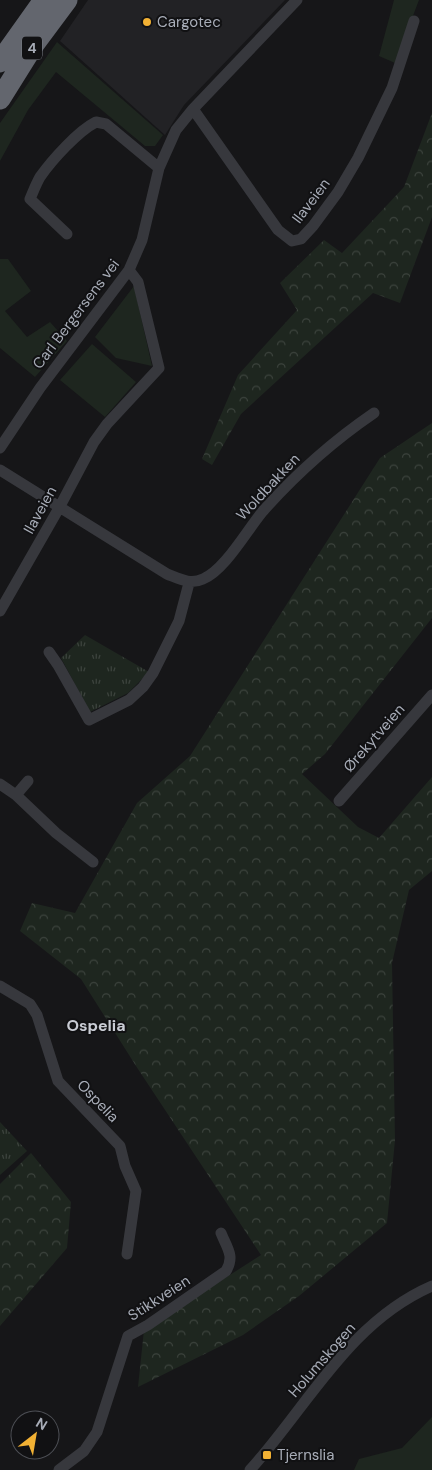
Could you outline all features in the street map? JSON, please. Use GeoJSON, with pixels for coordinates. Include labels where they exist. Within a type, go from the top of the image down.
{"type":"FeatureCollection","features":[{"type":"Feature","properties":{"kind":"highway","name":"4"},"geometry":{"type":"LineString","coordinates":[[0,62],[44,0]]}},
{"type":"Feature","properties":{"kind":"highway","name":"4"},"geometry":{"type":"LineString","coordinates":[[0,99],[35,43],[67,0]]}},
{"type":"Feature","properties":{"kind":"street","name":"Carl Bergersens vei"},"geometry":{"type":"LineString","coordinates":[[0,448],[40,388],[129,270],[142,240],[159,168],[176,130],[193,109],[297,0]]}},
{"type":"Feature","properties":{"kind":"street","name":"Ilaveien"},"geometry":{"type":"LineString","coordinates":[[193,109],[278,230],[292,241],[300,239],[313,226],[338,192],[358,158],[392,88],[414,21]]}},
{"type":"Feature","properties":{"kind":"street"},"geometry":{"type":"LineString","coordinates":[[66,234],[30,199],[40,177],[87,126],[96,122],[106,124],[159,168]]}},
{"type":"Feature","properties":{"kind":"street","name":"Ilaveien"},"geometry":{"type":"LineString","coordinates":[[0,611],[94,442],[107,424],[159,368],[138,282],[129,270]]}},
{"type":"Feature","properties":{"kind":"street","name":"Woldbakken"},"geometry":{"type":"LineString","coordinates":[[189,583],[213,574],[263,511],[312,461],[346,432],[374,413]]}},
{"type":"Feature","properties":{"kind":"street"},"geometry":{"type":"LineString","coordinates":[[0,470],[167,574],[189,583],[179,621],[153,673],[143,687],[129,700],[89,720],[49,652]]}},
{"type":"Feature","properties":{"kind":"street","name":"Ørekytveien"},"geometry":{"type":"LineString","coordinates":[[339,801],[432,695]]}},
{"type":"Feature","properties":{"kind":"street"},"geometry":{"type":"LineString","coordinates":[[16,795],[28,781]]}},
{"type":"Feature","properties":{"kind":"street"},"geometry":{"type":"LineString","coordinates":[[0,784],[16,795],[56,833],[93,862]]}},
{"type":"Feature","properties":{"kind":"street","name":"Ospelia"},"geometry":{"type":"LineString","coordinates":[[0,986],[30,1004],[37,1015],[58,1081],[120,1146],[125,1166],[136,1191],[127,1254]]}},
{"type":"Feature","properties":{"kind":"street","name":"Stikkveien"},"geometry":{"type":"LineString","coordinates":[[59,1470],[84,1451],[97,1432],[128,1336],[148,1325],[226,1271],[231,1263],[231,1257],[221,1233]]}},
{"type":"Feature","properties":{"kind":"street","name":"Holumskogen"},"geometry":{"type":"LineString","coordinates":[[250,1470],[334,1364],[362,1334],[404,1300],[432,1286]]}},
{"type":"Feature","properties":{"kind":"shaded area"},"geometry":{"type":"Polygon","coordinates":[[[88,0],[285,0],[184,105],[165,135],[60,41],[88,0]]]}},
{"type":"Feature","properties":{"kind":"green space"},"geometry":{"type":"Polygon","coordinates":[[[394,0],[419,0],[395,63],[379,56],[394,0]]]}},
{"type":"Feature","properties":{"kind":"green space"},"geometry":{"type":"Polygon","coordinates":[[[57,42],[163,135],[155,146],[145,146],[56,72],[28,110],[0,161],[0,123],[57,42]]]}},
{"type":"Feature","properties":{"kind":"green space"},"geometry":{"type":"Polygon","coordinates":[[[432,113],[432,217],[400,303],[373,293],[241,414],[212,465],[202,459],[238,375],[297,310],[280,283],[324,240],[342,253],[404,187],[432,113]]]}},
{"type":"Feature","properties":{"kind":"green space"},"geometry":{"type":"Polygon","coordinates":[[[0,259],[8,259],[31,291],[5,311],[27,337],[50,322],[67,341],[35,377],[0,348],[0,259]]]}},
{"type":"Feature","properties":{"kind":"green space"},"geometry":{"type":"Polygon","coordinates":[[[134,286],[152,366],[116,358],[95,337],[134,286]]]}},
{"type":"Feature","properties":{"kind":"green space"},"geometry":{"type":"Polygon","coordinates":[[[92,344],[136,382],[105,417],[60,380],[92,344]]]}},
{"type":"Feature","properties":{"kind":"green space"},"geometry":{"type":"Polygon","coordinates":[[[432,423],[432,618],[325,754],[302,774],[358,827],[379,838],[432,777],[432,871],[409,890],[392,963],[395,1140],[387,1223],[299,1296],[243,1335],[138,1387],[144,1330],[261,1255],[81,979],[20,931],[32,903],[75,913],[137,803],[190,756],[380,458],[432,423]]]}},
{"type":"Feature","properties":{"kind":"green space"},"geometry":{"type":"Polygon","coordinates":[[[85,635],[149,672],[128,693],[90,712],[61,658],[85,635]]]}},
{"type":"Feature","properties":{"kind":"green space"},"geometry":{"type":"Polygon","coordinates":[[[0,1122],[27,1151],[0,1175],[0,1122]]]}},
{"type":"Feature","properties":{"kind":"green space"},"geometry":{"type":"Polygon","coordinates":[[[31,1153],[71,1202],[67,1248],[0,1326],[0,1184],[31,1153]]]}},
{"type":"Feature","properties":{"kind":"green space"},"geometry":{"type":"Polygon","coordinates":[[[432,1417],[432,1470],[354,1470],[359,1459],[402,1448],[432,1417]]]}},
{"type":"Feature","properties":{"kind":"place","name":"Cargotec"},"geometry":{"type":"Point","coordinates":[147,22]}},
{"type":"Feature","properties":{"kind":"place","name":"Tjernslia"},"geometry":{"type":"Point","coordinates":[267,1455]}},
{"type":"Feature","properties":{"kind":"district","name":"Ospelia"},"geometry":{"type":"Point","coordinates":[96,1025]}}]}
